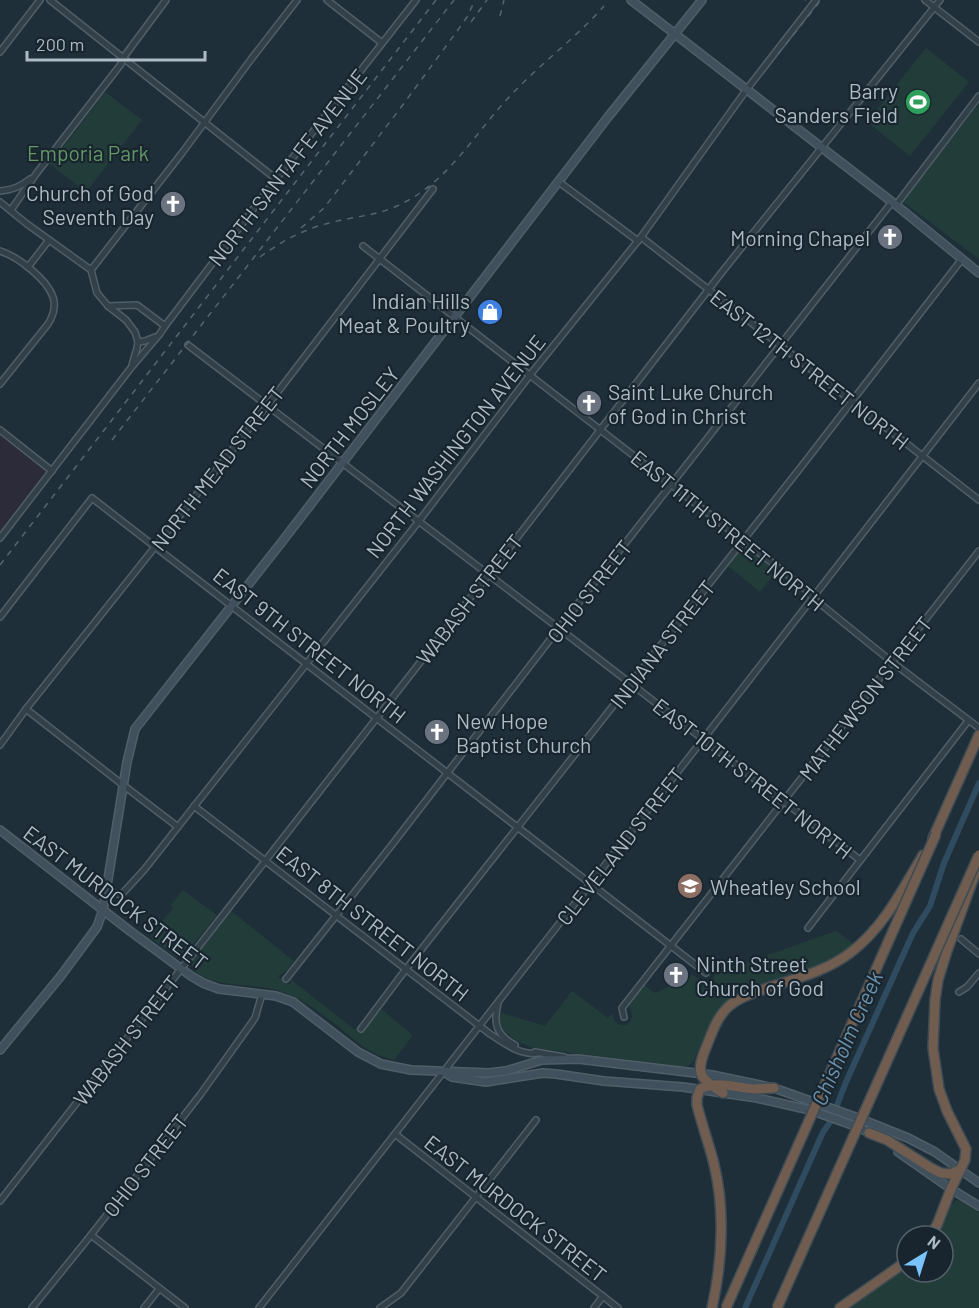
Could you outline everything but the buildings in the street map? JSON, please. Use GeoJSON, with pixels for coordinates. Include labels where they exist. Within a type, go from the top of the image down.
{"type":"FeatureCollection","features":[{"type":"Feature","properties":{"kind":"highway"},"geometry":{"type":"LineString","coordinates":[[726,1308],[979,735]]}},
{"type":"Feature","properties":{"kind":"highway"},"geometry":{"type":"LineString","coordinates":[[723,1093],[706,1082],[700,1072],[700,1063],[712,1031],[727,1008],[754,993],[822,970],[849,954],[869,937],[889,913],[936,834]]}},
{"type":"Feature","properties":{"kind":"highway"},"geometry":{"type":"LineString","coordinates":[[777,1308],[979,855]]}},
{"type":"Feature","properties":{"kind":"highway"},"geometry":{"type":"LineString","coordinates":[[937,1224],[965,1160],[966,1149],[939,1089],[933,1048],[935,1000],[943,963],[979,863]]}},
{"type":"Feature","properties":{"kind":"highway"},"geometry":{"type":"LineString","coordinates":[[712,1308],[717,1283],[721,1235],[720,1210],[714,1165],[697,1098],[700,1089],[711,1085],[754,1089],[774,1088]]}},
{"type":"Feature","properties":{"kind":"highway"},"geometry":{"type":"LineString","coordinates":[[869,1133],[887,1140],[941,1173],[950,1174],[961,1169]]}},
{"type":"Feature","properties":{"kind":"highway"},"geometry":{"type":"LineString","coordinates":[[840,1308],[895,1269]]}},
{"type":"Feature","properties":{"kind":"street"},"geometry":{"type":"LineString","coordinates":[[0,52],[40,0]]}},
{"type":"Feature","properties":{"kind":"street"},"geometry":{"type":"LineString","coordinates":[[50,0],[276,179]]}},
{"type":"Feature","properties":{"kind":"street"},"geometry":{"type":"LineString","coordinates":[[11,210],[121,64],[123,58],[166,0]]}},
{"type":"Feature","properties":{"kind":"street"},"geometry":{"type":"LineString","coordinates":[[91,270],[297,0]]}},
{"type":"Feature","properties":{"kind":"street"},"geometry":{"type":"LineString","coordinates":[[327,0],[382,43]]}},
{"type":"Feature","properties":{"kind":"street","name":"NORTH SANTA FE AVENUE"},"geometry":{"type":"LineString","coordinates":[[0,538],[416,0]]}},
{"type":"Feature","properties":{"kind":"street"},"geometry":{"type":"LineString","coordinates":[[632,0],[979,271]]}},
{"type":"Feature","properties":{"kind":"street","name":"NORTH MOSLEY"},"geometry":{"type":"LineString","coordinates":[[103,910],[127,762],[135,729],[702,0]]}},
{"type":"Feature","properties":{"kind":"street","name":"NORTH WASHINGTON AVENUE"},"geometry":{"type":"LineString","coordinates":[[106,891],[120,895],[144,870],[419,521],[530,375],[640,239],[747,89],[816,0]]}},
{"type":"Feature","properties":{"kind":"street"},"geometry":{"type":"LineString","coordinates":[[925,0],[979,42]]}},
{"type":"Feature","properties":{"kind":"street","name":"WABASH STREET"},"geometry":{"type":"LineString","coordinates":[[0,1201],[709,290],[940,0]]}},
{"type":"Feature","properties":{"kind":"street","name":"OHIO STREET"},"geometry":{"type":"LineString","coordinates":[[286,979],[780,345],[979,96]]}},
{"type":"Feature","properties":{"kind":"street"},"geometry":{"type":"LineString","coordinates":[[0,191],[17,188],[36,174]]}},
{"type":"Feature","properties":{"kind":"street","name":"EAST 12TH STREET NORTH"},"geometry":{"type":"LineString","coordinates":[[559,182],[709,290],[979,500]]}},
{"type":"Feature","properties":{"kind":"street","name":"NORTH MEAD STREET"},"geometry":{"type":"LineString","coordinates":[[0,745],[26,709],[267,406],[433,189]]}},
{"type":"Feature","properties":{"kind":"street"},"geometry":{"type":"LineString","coordinates":[[0,202],[91,270],[98,293],[135,332],[138,342],[130,369]]}},
{"type":"Feature","properties":{"kind":"street"},"geometry":{"type":"LineString","coordinates":[[28,267],[49,240]]}},
{"type":"Feature","properties":{"kind":"street","name":"EAST 11TH STREET NORTH"},"geometry":{"type":"LineString","coordinates":[[363,246],[744,540],[892,662],[979,728]]}},
{"type":"Feature","properties":{"kind":"street"},"geometry":{"type":"LineString","coordinates":[[0,251],[28,267],[46,286],[53,297],[54,304],[52,317],[48,324],[0,384]]}},
{"type":"Feature","properties":{"kind":"street","name":"INDIANA STREET"},"geometry":{"type":"LineString","coordinates":[[361,1029],[962,259]]}},
{"type":"Feature","properties":{"kind":"street"},"geometry":{"type":"LineString","coordinates":[[108,306],[137,305],[165,326]]}},
{"type":"Feature","properties":{"kind":"street"},"geometry":{"type":"LineString","coordinates":[[138,342],[159,335]]}},
{"type":"Feature","properties":{"kind":"street","name":"EAST 10TH STREET NORTH"},"geometry":{"type":"LineString","coordinates":[[189,345],[860,861]]}},
{"type":"Feature","properties":{"kind":"street","name":"CLEVELAND STREET"},"geometry":{"type":"LineString","coordinates":[[259,1308],[979,383]]}},
{"type":"Feature","properties":{"kind":"street"},"geometry":{"type":"LineString","coordinates":[[0,430],[52,471]]}},
{"type":"Feature","properties":{"kind":"street","name":"EAST 9TH STREET NORTH"},"geometry":{"type":"LineString","coordinates":[[0,617],[92,498],[706,973]]}},
{"type":"Feature","properties":{"kind":"street","name":"MATHEWSON STREET"},"geometry":{"type":"LineString","coordinates":[[624,1017],[622,1008],[979,550]]}},
{"type":"Feature","properties":{"kind":"street"},"geometry":{"type":"LineString","coordinates":[[26,709],[123,786],[178,826]]}},
{"type":"Feature","properties":{"kind":"street"},"geometry":{"type":"LineString","coordinates":[[808,928],[968,721]]}},
{"type":"Feature","properties":{"kind":"street","name":"EAST 8TH STREET NORTH"},"geometry":{"type":"LineString","coordinates":[[194,807],[480,1025],[514,1048],[525,1053],[700,1072],[774,1088],[817,1102],[908,1138],[961,1169]]}},
{"type":"Feature","properties":{"kind":"street","name":"EAST MURDOCK STREET"},"geometry":{"type":"LineString","coordinates":[[0,830],[191,976],[213,987],[262,994],[293,1002],[358,1052],[381,1064],[411,1070],[489,1073],[506,1071],[542,1060],[578,1059]]}},
{"type":"Feature","properties":{"kind":"street"},"geometry":{"type":"LineString","coordinates":[[0,1050],[60,977],[97,927],[103,910]]}},
{"type":"Feature","properties":{"kind":"street"},"geometry":{"type":"LineString","coordinates":[[961,939],[979,954]]}},
{"type":"Feature","properties":{"kind":"street"},"geometry":{"type":"LineString","coordinates":[[958,992],[967,987],[979,973]]}},
{"type":"Feature","properties":{"kind":"street","name":"OHIO STREET"},"geometry":{"type":"LineString","coordinates":[[32,1308],[200,1095],[255,1018],[262,994]]}},
{"type":"Feature","properties":{"kind":"street","name":"EAST 8TH STREET NORTH"},"geometry":{"type":"LineString","coordinates":[[499,1001],[495,1021],[502,1036],[523,1048],[538,1053]]}},
{"type":"Feature","properties":{"kind":"street","name":"EAST MURDOCK STREET"},"geometry":{"type":"LineString","coordinates":[[443,1072],[452,1077],[486,1082],[543,1073],[700,1089]]}},
{"type":"Feature","properties":{"kind":"street"},"geometry":{"type":"LineString","coordinates":[[700,1089],[757,1098],[814,1111],[855,1126],[979,1206]]}},
{"type":"Feature","properties":{"kind":"street"},"geometry":{"type":"LineString","coordinates":[[380,1308],[400,1293],[536,1120]]}},
{"type":"Feature","properties":{"kind":"street","name":"EAST MURDOCK STREET"},"geometry":{"type":"LineString","coordinates":[[395,1134],[618,1308]]}},
{"type":"Feature","properties":{"kind":"street"},"geometry":{"type":"LineString","coordinates":[[961,1169],[979,1183]]}},
{"type":"Feature","properties":{"kind":"street"},"geometry":{"type":"LineString","coordinates":[[91,1235],[185,1308]]}},
{"type":"Feature","properties":{"kind":"street"},"geometry":{"type":"LineString","coordinates":[[144,1308],[159,1288]]}},
{"type":"Feature","properties":{"kind":"street"},"geometry":{"type":"LineString","coordinates":[[594,1308],[603,1296]]}},
{"type":"Feature","properties":{"kind":"shaded area"},"geometry":{"type":"Polygon","coordinates":[[[0,433],[49,471],[0,533],[0,433]]]}},
{"type":"Feature","properties":{"kind":"green space","name":"Barry Sanders Field"},"geometry":{"type":"Polygon","coordinates":[[[926,48],[969,82],[910,156],[867,122],[926,48]]]}},
{"type":"Feature","properties":{"kind":"green space","name":"Emporia Park"},"geometry":{"type":"Polygon","coordinates":[[[105,92],[142,120],[86,192],[50,164],[105,92]]]}},
{"type":"Feature","properties":{"kind":"green space"},"geometry":{"type":"Polygon","coordinates":[[[979,104],[979,259],[902,201],[979,104]]]}},
{"type":"Feature","properties":{"kind":"green space"},"geometry":{"type":"Polygon","coordinates":[[[745,546],[776,571],[760,592],[728,566],[745,546]]]}},
{"type":"Feature","properties":{"kind":"green space"},"geometry":{"type":"Polygon","coordinates":[[[183,890],[217,915],[185,955],[176,957],[150,937],[173,908],[171,905],[183,890]]]}},
{"type":"Feature","properties":{"kind":"green space"},"geometry":{"type":"Polygon","coordinates":[[[230,910],[294,961],[286,971],[278,976],[289,985],[290,979],[362,1033],[381,1009],[413,1035],[394,1060],[365,1048],[320,1012],[295,997],[269,988],[212,980],[194,970],[191,962],[230,910]]]}},
{"type":"Feature","properties":{"kind":"green space"},"geometry":{"type":"Polygon","coordinates":[[[836,931],[855,945],[835,960],[727,1002],[711,1023],[693,1062],[688,1066],[534,1048],[510,1036],[502,1026],[500,1019],[499,1012],[545,1026],[572,991],[608,1018],[612,1013],[619,1025],[626,1025],[631,1021],[632,1015],[629,1005],[644,985],[655,993],[676,984],[682,988],[692,974],[700,981],[702,979],[707,982],[712,980],[716,973],[836,931]]]}},
{"type":"Feature","properties":{"kind":"green space"},"geometry":{"type":"Polygon","coordinates":[[[957,1200],[979,1208],[979,1308],[845,1308],[895,1274],[895,1284],[955,1284],[955,1224],[940,1224],[946,1211],[957,1200]]]}},
{"type":"Feature","properties":{"kind":"waterway","name":"Chisholm Creek"},"geometry":{"type":"LineString","coordinates":[[745,1308],[823,1132],[831,1121],[846,1082],[913,933],[930,906],[944,863],[979,783]]}},
{"type":"Feature","properties":{"kind":"railway"},"geometry":{"type":"LineString","coordinates":[[0,565],[436,0]]}},
{"type":"Feature","properties":{"kind":"railway"},"geometry":{"type":"LineString","coordinates":[[112,440],[454,0]]}},
{"type":"Feature","properties":{"kind":"railway"},"geometry":{"type":"LineString","coordinates":[[301,228],[324,208],[399,110],[467,17],[475,0]]}},
{"type":"Feature","properties":{"kind":"railway"},"geometry":{"type":"LineString","coordinates":[[471,22],[487,0]]}},
{"type":"Feature","properties":{"kind":"railway"},"geometry":{"type":"LineString","coordinates":[[500,16],[504,0]]}},
{"type":"Feature","properties":{"kind":"railway"},"geometry":{"type":"LineString","coordinates":[[778,54],[821,0]]}},
{"type":"Feature","properties":{"kind":"railway"},"geometry":{"type":"LineString","coordinates":[[260,257],[301,232],[329,223],[385,211],[420,193],[449,168],[523,83],[604,6]]}},
{"type":"Feature","properties":{"kind":"place","name":"Barry Sanders Field"},"geometry":{"type":"Point","coordinates":[918,102]}},
{"type":"Feature","properties":{"kind":"place","name":"Church of God Seventh Day"},"geometry":{"type":"Point","coordinates":[173,204]}},
{"type":"Feature","properties":{"kind":"place","name":"Morning Chapel"},"geometry":{"type":"Point","coordinates":[890,237]}},
{"type":"Feature","properties":{"kind":"place","name":"Indian Hills Meat & Poultry"},"geometry":{"type":"Point","coordinates":[490,312]}},
{"type":"Feature","properties":{"kind":"place","name":"Saint Luke Church of God in Christ"},"geometry":{"type":"Point","coordinates":[589,403]}},
{"type":"Feature","properties":{"kind":"place","name":"New Hope Baptist Church"},"geometry":{"type":"Point","coordinates":[437,732]}},
{"type":"Feature","properties":{"kind":"place","name":"Wheatley School"},"geometry":{"type":"Point","coordinates":[690,886]}},
{"type":"Feature","properties":{"kind":"place","name":"Ninth Street Church of God"},"geometry":{"type":"Point","coordinates":[676,975]}}]}
